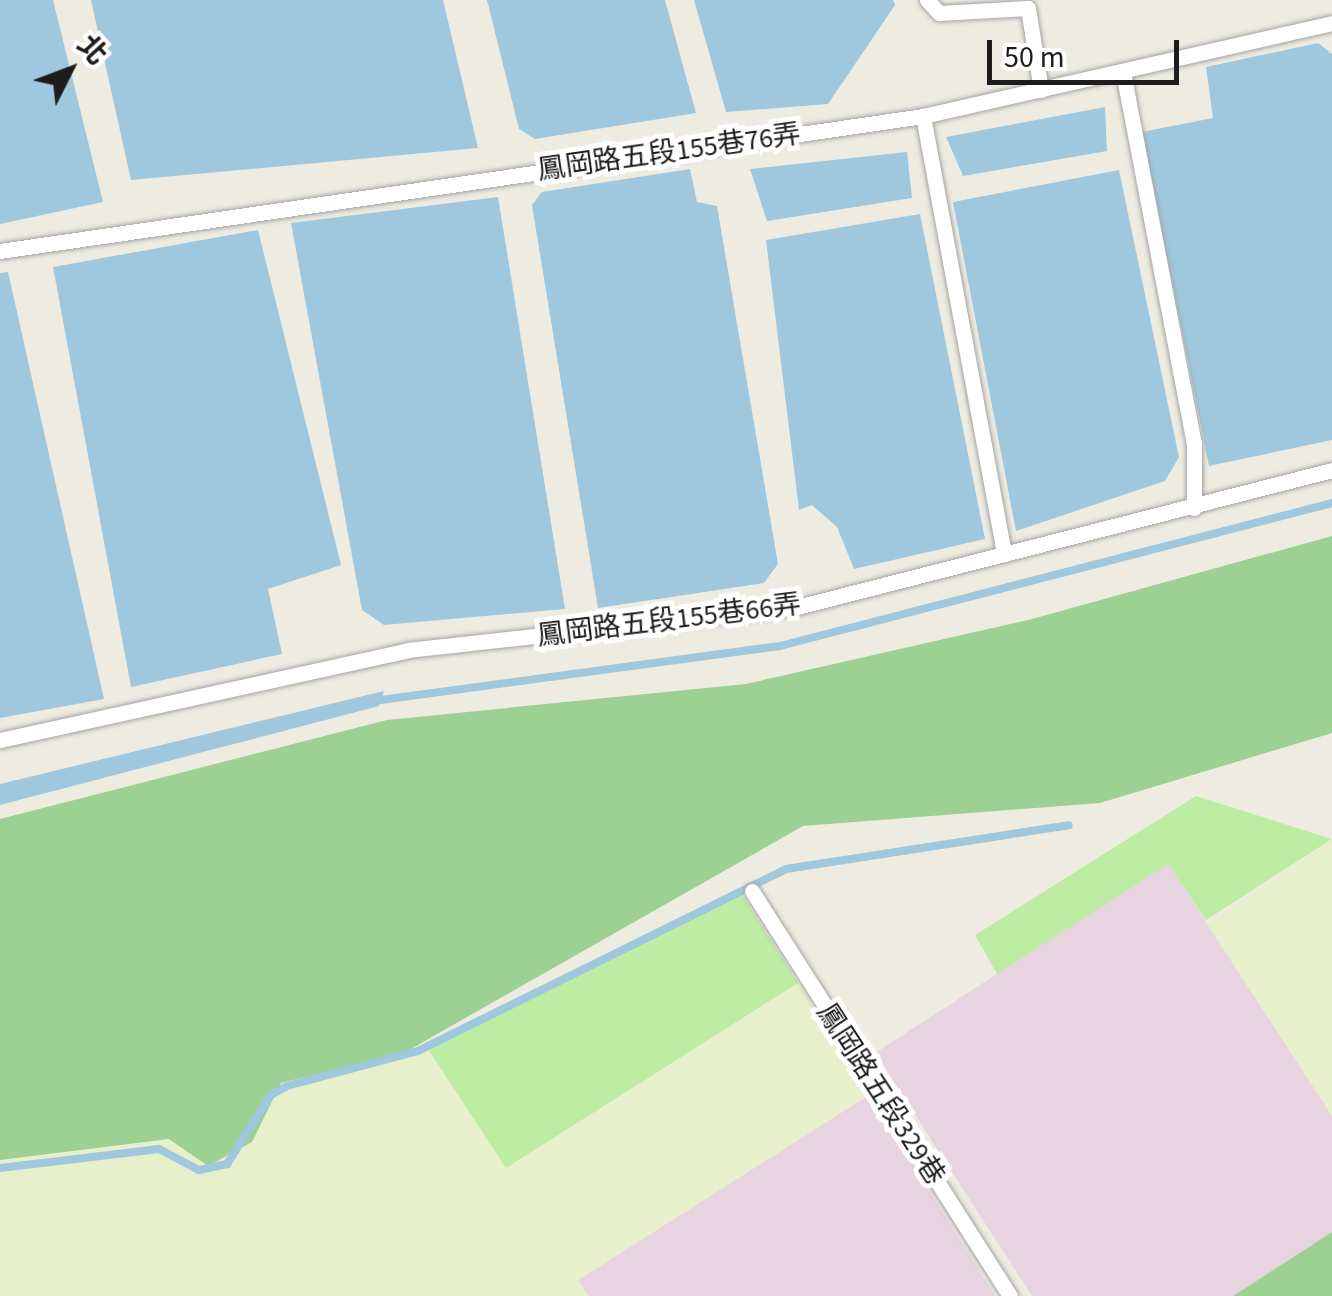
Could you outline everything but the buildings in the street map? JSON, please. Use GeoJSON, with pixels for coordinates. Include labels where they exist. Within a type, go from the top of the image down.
{"type":"FeatureCollection","features":[{"type":"Feature","properties":{"kind":"lane"},"geometry":{"type":"LineString","coordinates":[[927,0],[939,13],[1028,8],[1041,90]]}},
{"type":"Feature","properties":{"kind":"lane","name":"鳳岡路五段155巷76弄"},"geometry":{"type":"LineString","coordinates":[[0,251],[923,116],[1332,23]]}},
{"type":"Feature","properties":{"kind":"lane"},"geometry":{"type":"LineString","coordinates":[[1123,72],[1194,442],[1194,508]]}},
{"type":"Feature","properties":{"kind":"lane"},"geometry":{"type":"LineString","coordinates":[[923,116],[1004,555]]}},
{"type":"Feature","properties":{"kind":"lane","name":"鳳岡路五段155巷66弄"},"geometry":{"type":"LineString","coordinates":[[0,740],[408,650],[797,607],[1332,470]]}},
{"type":"Feature","properties":{"kind":"lane","name":"鳳岡路五段329巷"},"geometry":{"type":"LineString","coordinates":[[752,891],[1010,1296]]}},
{"type":"Feature","properties":{"kind":"shaded area"},"geometry":{"type":"Polygon","coordinates":[[[1168,863],[1332,1115],[1332,1232],[1233,1296],[1032,1296],[875,1053],[1168,863]]]}},
{"type":"Feature","properties":{"kind":"shaded area"},"geometry":{"type":"Polygon","coordinates":[[[869,1095],[995,1296],[588,1296],[578,1280],[869,1095]]]}},
{"type":"Feature","properties":{"kind":"green space"},"geometry":{"type":"Polygon","coordinates":[[[1332,536],[1332,733],[1100,803],[803,826],[402,1054],[281,1083],[252,1142],[208,1166],[169,1139],[0,1160],[0,819],[387,720],[746,684],[1032,619],[1332,536]]]}},
{"type":"Feature","properties":{"kind":"green space"},"geometry":{"type":"Polygon","coordinates":[[[1196,796],[1332,839],[1206,920],[1168,864],[997,974],[975,935],[1196,796]]]}},
{"type":"Feature","properties":{"kind":"green space"},"geometry":{"type":"Polygon","coordinates":[[[1332,839],[1332,1116],[1207,924],[1332,839]]]}},
{"type":"Feature","properties":{"kind":"green space"},"geometry":{"type":"Polygon","coordinates":[[[739,890],[798,983],[506,1168],[424,1043],[739,890]]]}},
{"type":"Feature","properties":{"kind":"green space"},"geometry":{"type":"Polygon","coordinates":[[[798,983],[869,1095],[578,1280],[588,1296],[0,1296],[0,1160],[170,1139],[252,1142],[281,1083],[424,1043],[507,1168],[798,983]]]}},
{"type":"Feature","properties":{"kind":"green space"},"geometry":{"type":"Polygon","coordinates":[[[1332,1232],[1332,1296],[1233,1296],[1332,1232]]]}},
{"type":"Feature","properties":{"kind":"water"},"geometry":{"type":"Polygon","coordinates":[[[0,0],[53,0],[103,202],[0,224],[0,0]]]}},
{"type":"Feature","properties":{"kind":"water"},"geometry":{"type":"Polygon","coordinates":[[[91,0],[443,0],[478,148],[131,180],[91,0]]]}},
{"type":"Feature","properties":{"kind":"water"},"geometry":{"type":"Polygon","coordinates":[[[487,0],[665,0],[696,113],[535,139],[519,129],[487,0]]]}},
{"type":"Feature","properties":{"kind":"water"},"geometry":{"type":"Polygon","coordinates":[[[694,0],[893,0],[895,5],[828,104],[726,112],[694,0]]]}},
{"type":"Feature","properties":{"kind":"water"},"geometry":{"type":"Polygon","coordinates":[[[1318,43],[1332,54],[1332,440],[1209,466],[1142,132],[1213,118],[1206,67],[1318,43]]]}},
{"type":"Feature","properties":{"kind":"water"},"geometry":{"type":"Polygon","coordinates":[[[1105,107],[1107,151],[963,176],[946,137],[1105,107]]]}},
{"type":"Feature","properties":{"kind":"water"},"geometry":{"type":"Polygon","coordinates":[[[907,152],[912,198],[767,221],[750,169],[907,152]]]}},
{"type":"Feature","properties":{"kind":"water"},"geometry":{"type":"Polygon","coordinates":[[[690,169],[697,202],[717,206],[778,564],[764,583],[598,608],[532,205],[542,192],[690,169]]]}},
{"type":"Feature","properties":{"kind":"water"},"geometry":{"type":"Polygon","coordinates":[[[1119,170],[1179,457],[1165,481],[1016,531],[953,202],[1119,170]]]}},
{"type":"Feature","properties":{"kind":"water"},"geometry":{"type":"Polygon","coordinates":[[[498,197],[565,609],[384,625],[362,610],[291,223],[498,197]]]}},
{"type":"Feature","properties":{"kind":"water"},"geometry":{"type":"Polygon","coordinates":[[[920,214],[985,539],[854,569],[837,527],[812,505],[799,510],[766,240],[920,214]]]}},
{"type":"Feature","properties":{"kind":"water"},"geometry":{"type":"Polygon","coordinates":[[[258,230],[341,565],[268,589],[282,654],[131,687],[53,267],[258,230]]]}},
{"type":"Feature","properties":{"kind":"water"},"geometry":{"type":"Polygon","coordinates":[[[8,272],[104,699],[0,718],[0,273],[8,272]]]}},
{"type":"Feature","properties":{"kind":"water"},"geometry":{"type":"Polygon","coordinates":[[[384,691],[379,706],[0,805],[0,784],[384,691]]]}},
{"type":"Feature","properties":{"kind":"waterway"},"geometry":{"type":"LineString","coordinates":[[373,701],[780,646],[1332,503]]}},
{"type":"Feature","properties":{"kind":"waterway"},"geometry":{"type":"LineString","coordinates":[[0,1168],[159,1149],[199,1170],[227,1164],[271,1095],[287,1086],[418,1051],[786,869],[1069,825]]}}]}
